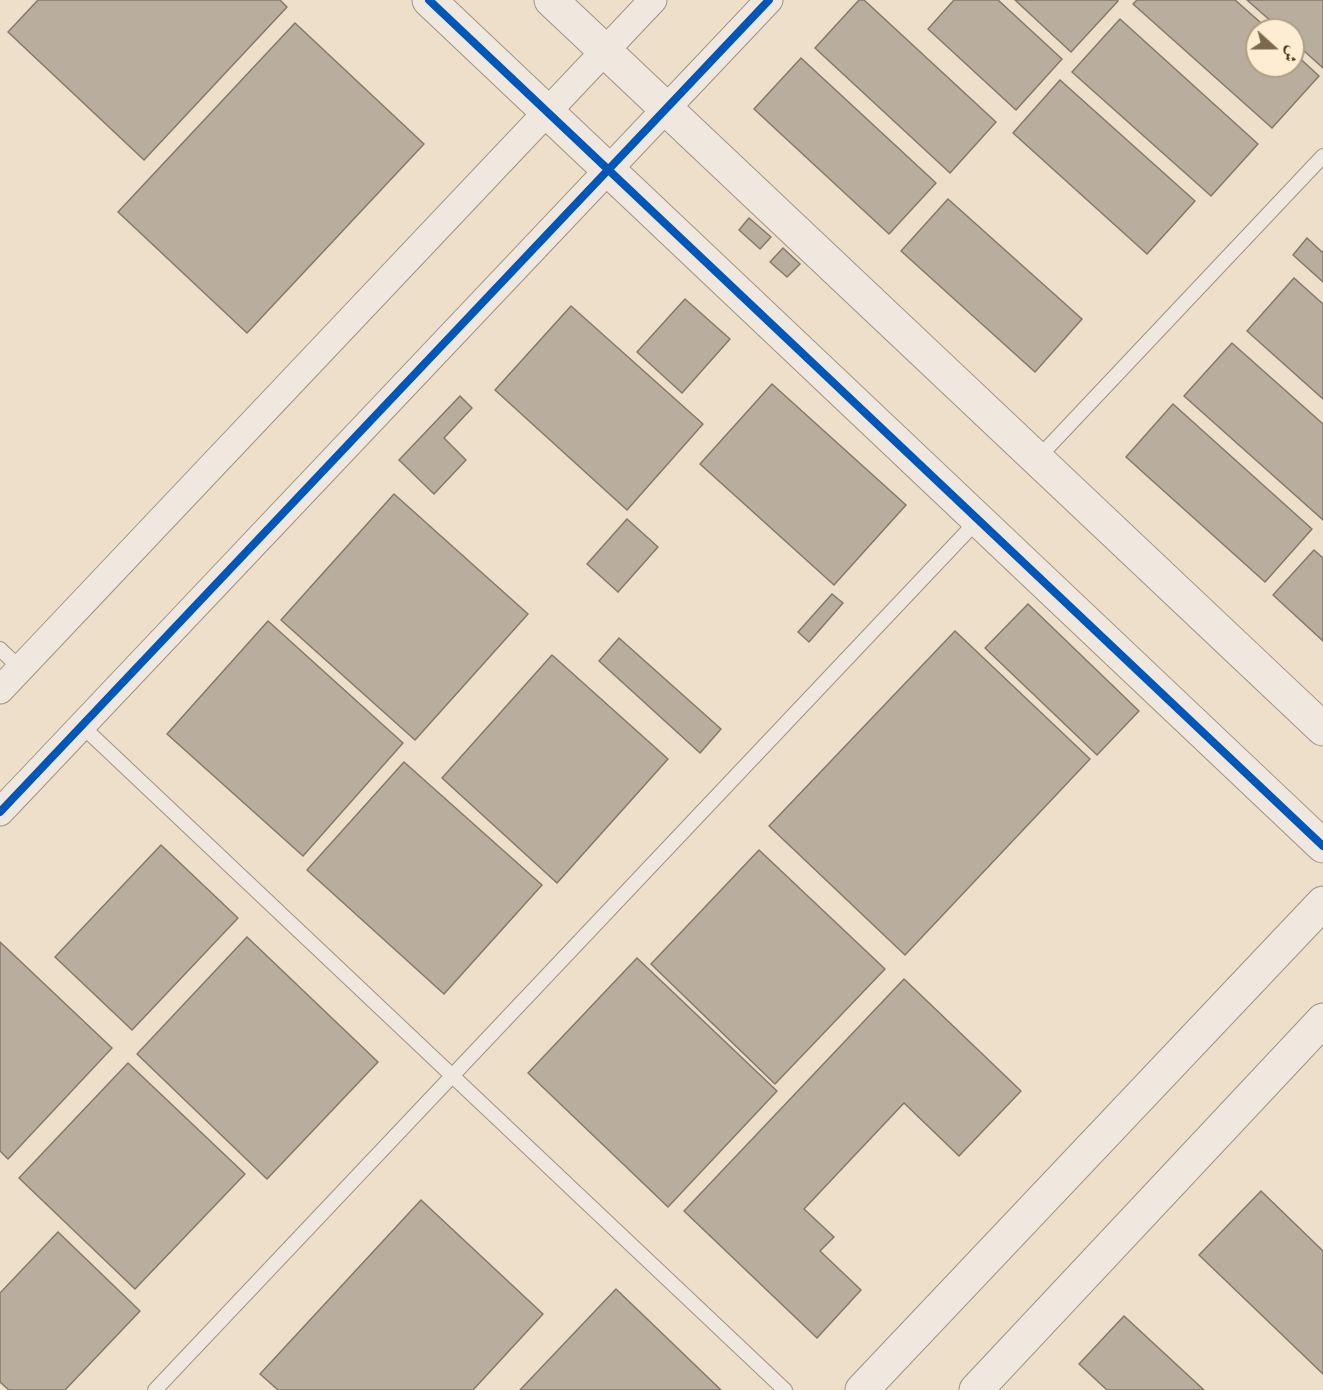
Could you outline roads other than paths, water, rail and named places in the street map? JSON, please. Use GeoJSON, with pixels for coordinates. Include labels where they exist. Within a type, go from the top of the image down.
{"type":"FeatureCollection","features":[{"type":"Feature","properties":{"kind":"street"},"geometry":{"type":"LineString","coordinates":[[429,0],[1323,846]]}},
{"type":"Feature","properties":{"kind":"street"},"geometry":{"type":"LineString","coordinates":[[551,0],[1323,729]]}},
{"type":"Feature","properties":{"kind":"street"},"geometry":{"type":"LineString","coordinates":[[0,690],[653,0]]}},
{"type":"Feature","properties":{"kind":"street"},"geometry":{"type":"LineString","coordinates":[[0,813],[770,0]]}},
{"type":"Feature","properties":{"kind":"street"},"geometry":{"type":"LineString","coordinates":[[862,1390],[1323,903]]}},
{"type":"Feature","properties":{"kind":"street"},"geometry":{"type":"LineString","coordinates":[[976,1390],[1323,1020]]}},
{"type":"Feature","properties":{"kind":"lane"},"geometry":{"type":"LineString","coordinates":[[1036,459],[1323,156]]}},
{"type":"Feature","properties":{"kind":"lane"},"geometry":{"type":"LineString","coordinates":[[155,1390],[978,520]]}},
{"type":"Feature","properties":{"kind":"lane"},"geometry":{"type":"LineString","coordinates":[[0,650],[20,668]]}},
{"type":"Feature","properties":{"kind":"lane"},"geometry":{"type":"LineString","coordinates":[[82,726],[785,1390]]}}]}
